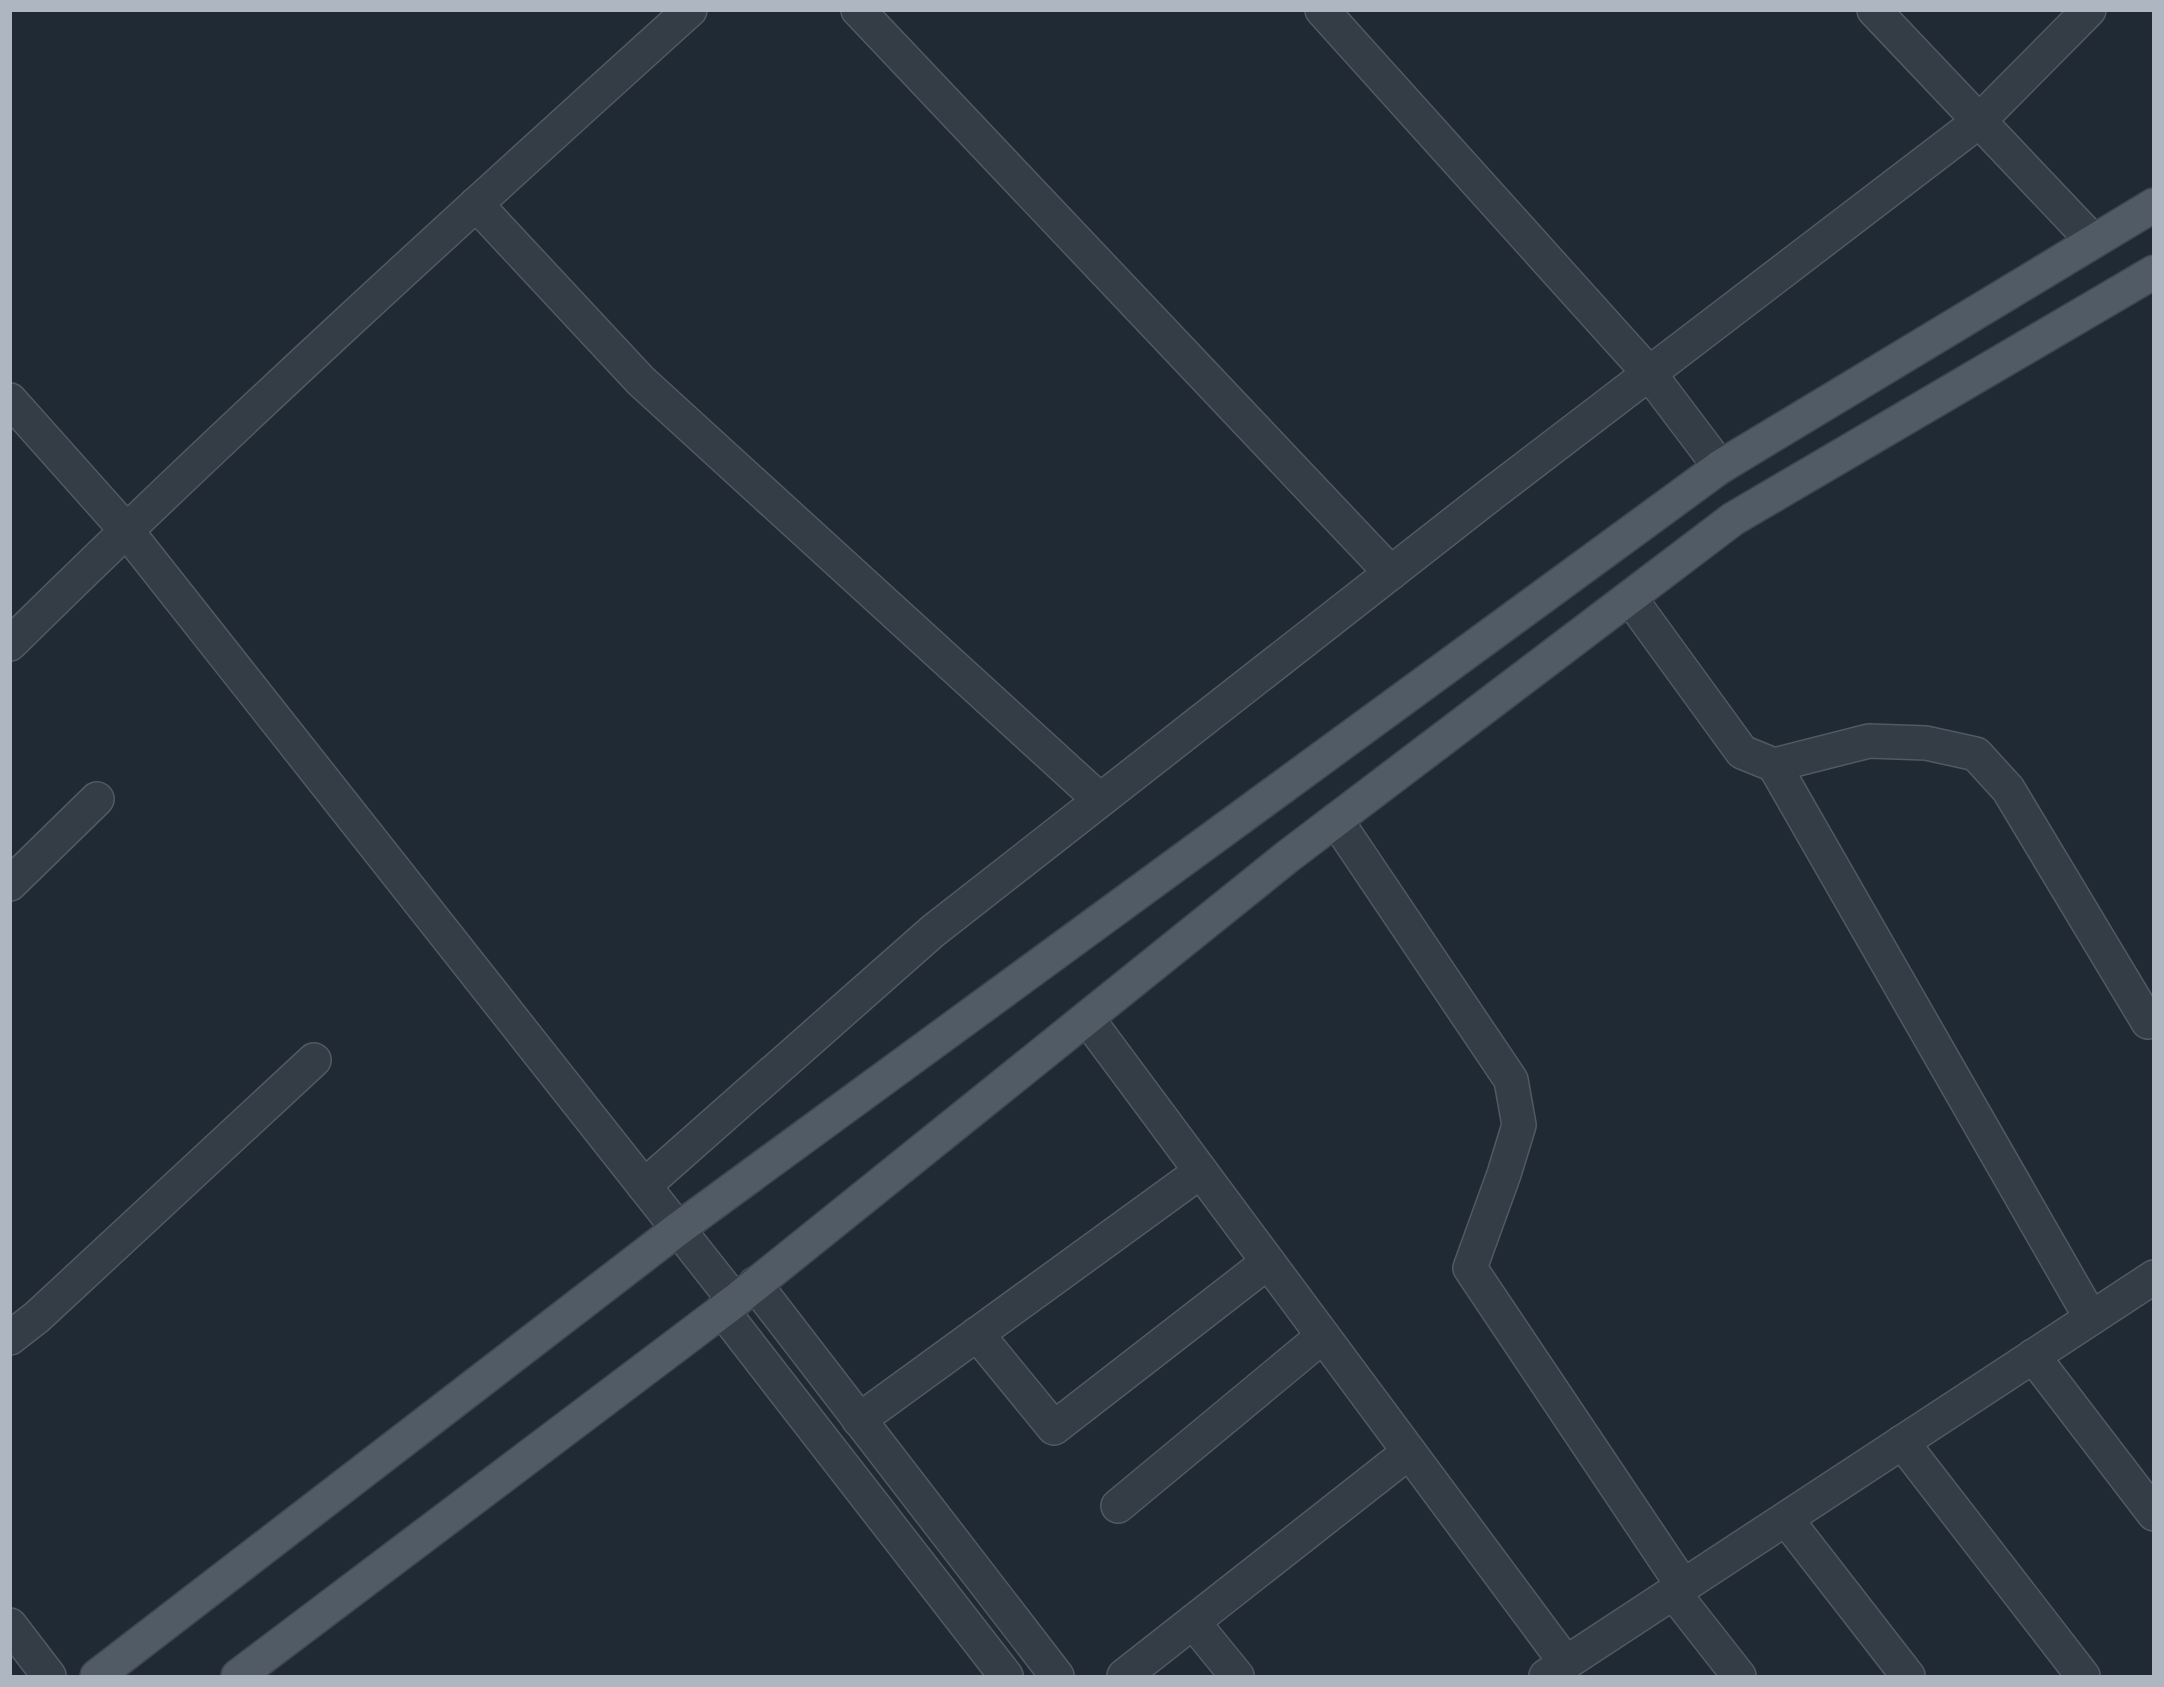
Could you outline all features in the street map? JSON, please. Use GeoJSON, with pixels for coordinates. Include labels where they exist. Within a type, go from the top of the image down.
{"type":"FeatureCollection","features":[{"type":"Feature","properties":{"kind":"main road"},"geometry":{"type":"LineString","coordinates":[[97,1677],[678,1229],[1720,467],[2154,205]]}},
{"type":"Feature","properties":{"kind":"main road"},"geometry":{"type":"LineString","coordinates":[[238,1677],[737,1298],[1336,820],[1733,519],[2154,272]]}},
{"type":"Feature","properties":{"kind":"street"},"geometry":{"type":"LineString","coordinates":[[10,644],[126,530],[476,204],[690,10]]}},
{"type":"Feature","properties":{"kind":"street"},"geometry":{"type":"LineString","coordinates":[[858,10],[1391,573]]}},
{"type":"Feature","properties":{"kind":"street"},"geometry":{"type":"LineString","coordinates":[[1322,10],[1649,373],[1720,467]]}},
{"type":"Feature","properties":{"kind":"street"},"geometry":{"type":"LineString","coordinates":[[1874,10],[2093,241]]}},
{"type":"Feature","properties":{"kind":"street"},"geometry":{"type":"LineString","coordinates":[[644,1186],[933,931],[1649,373],[1978,122],[2089,10]]}},
{"type":"Feature","properties":{"kind":"street"},"geometry":{"type":"LineString","coordinates":[[476,204],[641,381],[1100,800]]}},
{"type":"Feature","properties":{"kind":"street"},"geometry":{"type":"LineString","coordinates":[[10,400],[126,530],[678,1229],[737,1298],[859,1420],[1057,1677]]}},
{"type":"Feature","properties":{"kind":"street"},"geometry":{"type":"LineString","coordinates":[[1630,598],[1742,752],[1774,765],[1869,741],[1926,743],[1976,754],[2008,789],[2148,1022]]}},
{"type":"Feature","properties":{"kind":"street"},"geometry":{"type":"LineString","coordinates":[[1774,765],[2091,1318]]}},
{"type":"Feature","properties":{"kind":"street"},"geometry":{"type":"LineString","coordinates":[[10,884],[97,799]]}},
{"type":"Feature","properties":{"kind":"street"},"geometry":{"type":"LineString","coordinates":[[1336,820],[1511,1080],[1519,1125],[1470,1268],[1678,1589],[1739,1677]]}},
{"type":"Feature","properties":{"kind":"street"},"geometry":{"type":"LineString","coordinates":[[1087,1018],[1409,1452],[1556,1670],[2091,1318],[2150,1288]]}},
{"type":"Feature","properties":{"kind":"street"},"geometry":{"type":"LineString","coordinates":[[10,1338],[46,1309],[314,1060]]}},
{"type":"Feature","properties":{"kind":"street"},"geometry":{"type":"LineString","coordinates":[[859,1420],[1200,1172]]}},
{"type":"Feature","properties":{"kind":"street"},"geometry":{"type":"LineString","coordinates":[[977,1334],[1054,1428],[1268,1262]]}},
{"type":"Feature","properties":{"kind":"street"},"geometry":{"type":"LineString","coordinates":[[737,1298],[1006,1677]]}},
{"type":"Feature","properties":{"kind":"street"},"geometry":{"type":"LineString","coordinates":[[1118,1506],[1323,1336]]}},
{"type":"Feature","properties":{"kind":"street"},"geometry":{"type":"LineString","coordinates":[[2033,1356],[2154,1514]]}},
{"type":"Feature","properties":{"kind":"street"},"geometry":{"type":"LineString","coordinates":[[1902,1442],[2083,1677]]}},
{"type":"Feature","properties":{"kind":"street"},"geometry":{"type":"LineString","coordinates":[[1124,1677],[1409,1452]]}},
{"type":"Feature","properties":{"kind":"street"},"geometry":{"type":"LineString","coordinates":[[1786,1519],[1908,1677]]}},
{"type":"Feature","properties":{"kind":"street"},"geometry":{"type":"LineString","coordinates":[[1193,1622],[1237,1677]]}},
{"type":"Feature","properties":{"kind":"street"},"geometry":{"type":"LineString","coordinates":[[10,1625],[49,1677]]}}]}
